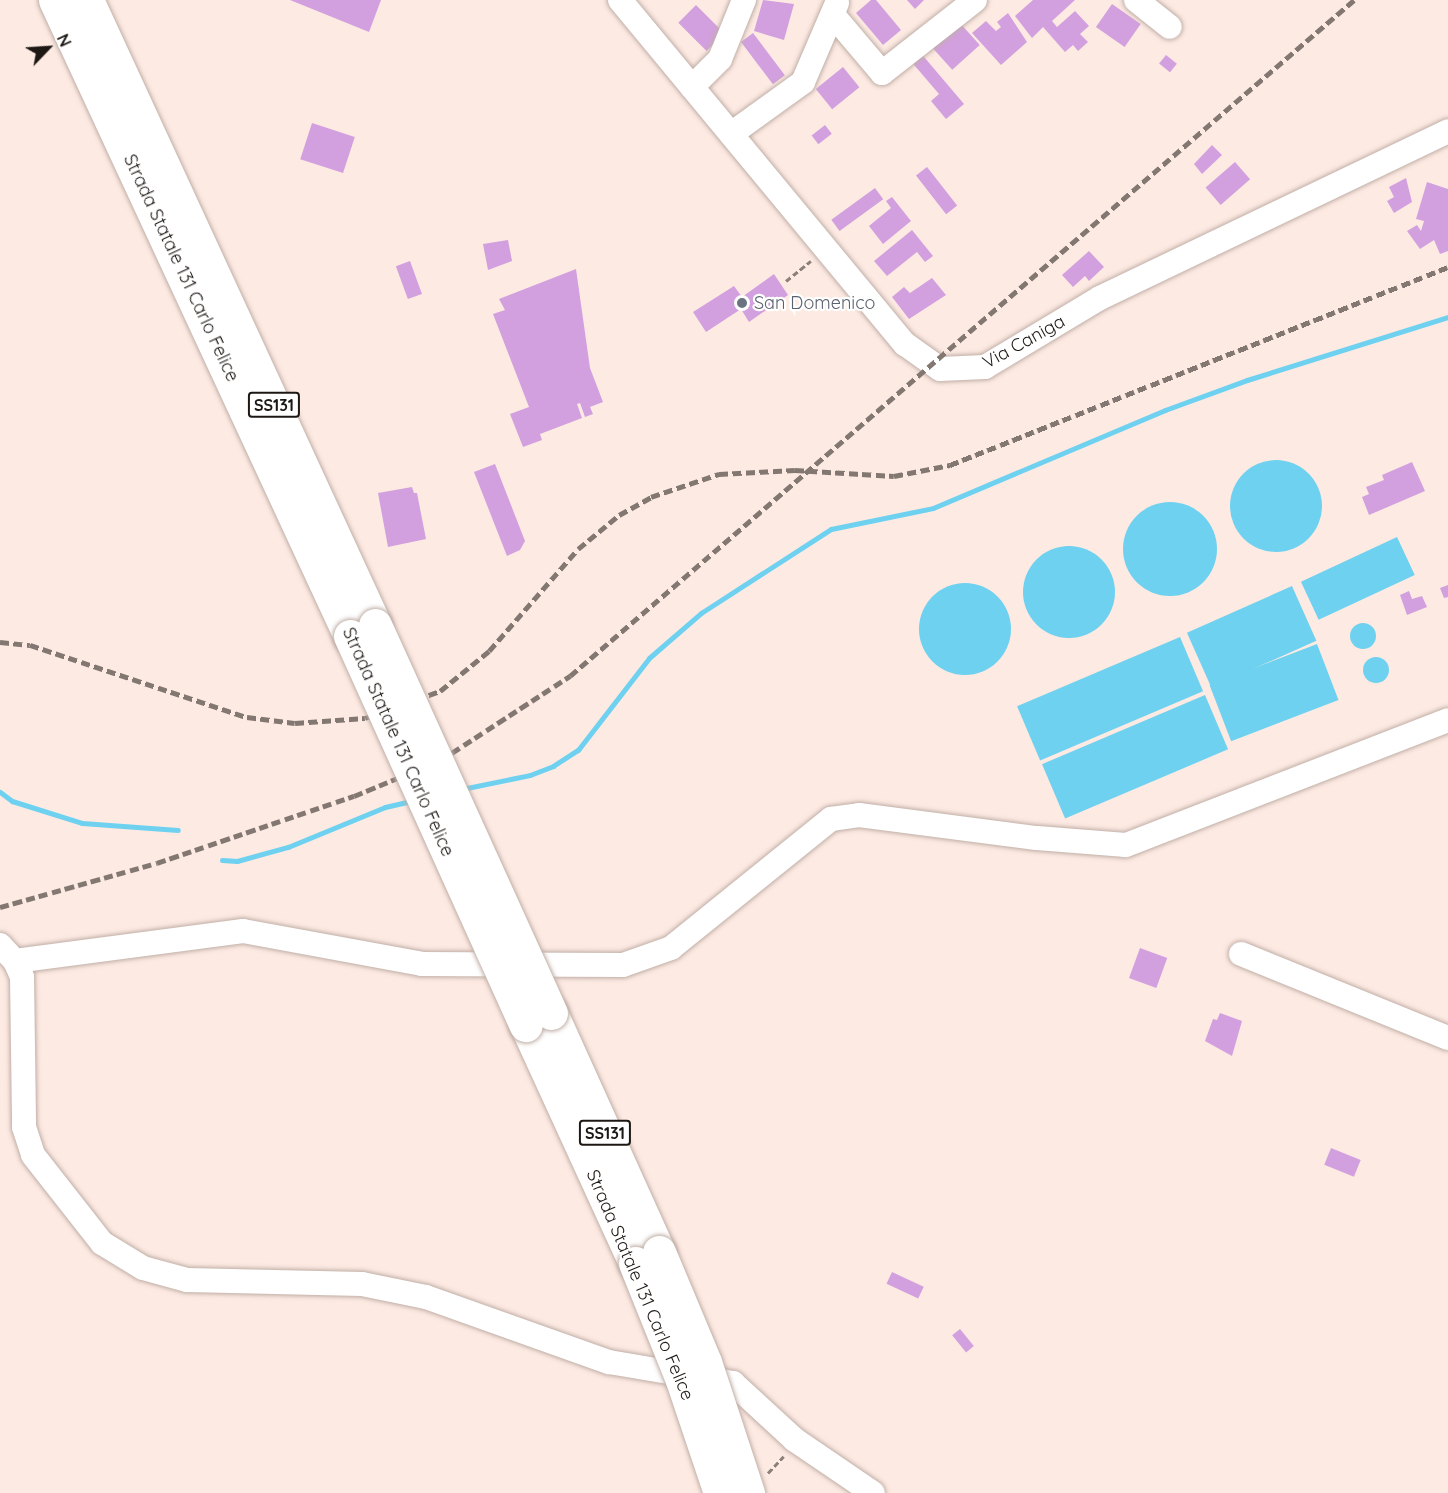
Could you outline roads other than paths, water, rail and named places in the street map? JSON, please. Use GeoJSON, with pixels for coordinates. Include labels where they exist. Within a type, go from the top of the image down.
{"type":"FeatureCollection","features":[{"type":"Feature","properties":{"kind":"highway","name":"Strada Statale 131 Carlo Felice"},"geometry":{"type":"LineString","coordinates":[[55,0],[161,191]]}},
{"type":"Feature","properties":{"kind":"highway","name":"Strada Statale 131 Carlo Felice"},"geometry":{"type":"LineString","coordinates":[[87,0],[161,191],[647,1258],[705,1362],[754,1487]]}},
{"type":"Feature","properties":{"kind":"highway","name":"Strada Statale 131 Carlo Felice"},"geometry":{"type":"LineString","coordinates":[[647,1258],[682,1380],[720,1493]]}},
{"type":"Feature","properties":{"kind":"street","name":"Via Caniga"},"geometry":{"type":"LineString","coordinates":[[620,0],[905,344],[931,365],[963,370],[985,367],[1100,298],[1446,131]]}},
{"type":"Feature","properties":{"kind":"street"},"geometry":{"type":"LineString","coordinates":[[692,87],[720,59],[744,0]]}},
{"type":"Feature","properties":{"kind":"street"},"geometry":{"type":"LineString","coordinates":[[836,8],[882,73],[975,0]]}},
{"type":"Feature","properties":{"kind":"street"},"geometry":{"type":"LineString","coordinates":[[1136,0],[1170,27]]}},
{"type":"Feature","properties":{"kind":"street"},"geometry":{"type":"LineString","coordinates":[[731,134],[803,82],[836,8]]}},
{"type":"Feature","properties":{"kind":"street"},"geometry":{"type":"LineString","coordinates":[[873,1493],[795,1440],[733,1383],[609,1362],[478,1318],[426,1297],[362,1284],[187,1280],[143,1268],[102,1243],[33,1155],[24,1127],[22,977],[8,953],[243,932],[422,964],[623,965],[671,948],[831,819],[859,815],[1037,838],[1126,845],[1448,720]]}},
{"type":"Feature","properties":{"kind":"street"},"geometry":{"type":"LineString","coordinates":[[1241,954],[1448,1038]]}},
{"type":"Feature","properties":{"kind":"water"},"geometry":{"type":"Polygon","coordinates":[[[1267,460],[1285,460],[1302,467],[1315,480],[1322,497],[1322,515],[1315,532],[1302,545],[1285,552],[1267,552],[1250,545],[1237,532],[1230,515],[1230,497],[1237,480],[1250,467],[1267,460]]]}},
{"type":"Feature","properties":{"kind":"water"},"geometry":{"type":"Polygon","coordinates":[[[1170,502],[1188,506],[1203,516],[1213,531],[1217,549],[1213,567],[1203,582],[1188,592],[1170,596],[1152,592],[1137,582],[1127,567],[1123,549],[1127,531],[1137,516],[1152,506],[1170,502]]]}},
{"type":"Feature","properties":{"kind":"water"},"geometry":{"type":"Polygon","coordinates":[[[1397,537],[1415,575],[1319,620],[1301,582],[1397,537]]]}},
{"type":"Feature","properties":{"kind":"water"},"geometry":{"type":"Polygon","coordinates":[[[1060,546],[1078,546],[1095,553],[1108,566],[1115,583],[1115,601],[1108,618],[1095,631],[1078,638],[1060,638],[1043,631],[1030,618],[1023,601],[1023,583],[1030,566],[1043,553],[1060,546]]]}},
{"type":"Feature","properties":{"kind":"water"},"geometry":{"type":"Polygon","coordinates":[[[956,583],[974,583],[991,590],[1004,603],[1011,620],[1011,638],[1004,655],[991,668],[974,675],[956,675],[939,668],[926,655],[919,638],[919,620],[926,603],[939,590],[956,583]]]}},
{"type":"Feature","properties":{"kind":"water"},"geometry":{"type":"Polygon","coordinates":[[[1292,586],[1316,641],[1211,688],[1187,633],[1292,586]]]}},
{"type":"Feature","properties":{"kind":"water"},"geometry":{"type":"Polygon","coordinates":[[[1363,623],[1372,627],[1376,636],[1372,645],[1363,649],[1354,645],[1350,636],[1354,627],[1363,623]]]}},
{"type":"Feature","properties":{"kind":"water"},"geometry":{"type":"Polygon","coordinates":[[[1180,637],[1203,691],[1040,760],[1017,706],[1180,637]]]}},
{"type":"Feature","properties":{"kind":"water"},"geometry":{"type":"Polygon","coordinates":[[[1317,644],[1339,700],[1231,741],[1210,685],[1317,644]]]}},
{"type":"Feature","properties":{"kind":"water"},"geometry":{"type":"Polygon","coordinates":[[[1376,657],[1385,661],[1389,670],[1385,679],[1376,683],[1367,679],[1363,670],[1367,661],[1376,657]]]}},
{"type":"Feature","properties":{"kind":"water"},"geometry":{"type":"Polygon","coordinates":[[[1205,695],[1228,749],[1065,818],[1042,764],[1205,695]]]}},
{"type":"Feature","properties":{"kind":"waterway"},"geometry":{"type":"LineString","coordinates":[[462,789],[530,775],[553,766],[578,750],[649,658],[701,613],[831,529],[933,508],[1165,410],[1247,380],[1448,317]]}},
{"type":"Feature","properties":{"kind":"waterway"},"geometry":{"type":"LineString","coordinates":[[0,792],[12,801],[82,823],[178,830]]}},
{"type":"Feature","properties":{"kind":"waterway"},"geometry":{"type":"LineString","coordinates":[[222,860],[237,861],[288,847],[385,807],[412,801]]}},
{"type":"Feature","properties":{"kind":"railway"},"geometry":{"type":"LineString","coordinates":[[0,907],[157,863],[354,796],[441,760],[570,676],[1354,0]]}},
{"type":"Feature","properties":{"kind":"railway"},"geometry":{"type":"LineString","coordinates":[[0,642],[30,645],[247,717],[295,723],[365,718],[440,691],[489,651],[578,549],[619,515],[651,497],[719,474],[795,470],[894,476],[950,465],[1448,267]]}},
{"type":"Feature","properties":{"kind":"place","name":"San Domenico"},"geometry":{"type":"Point","coordinates":[742,303]}}]}
